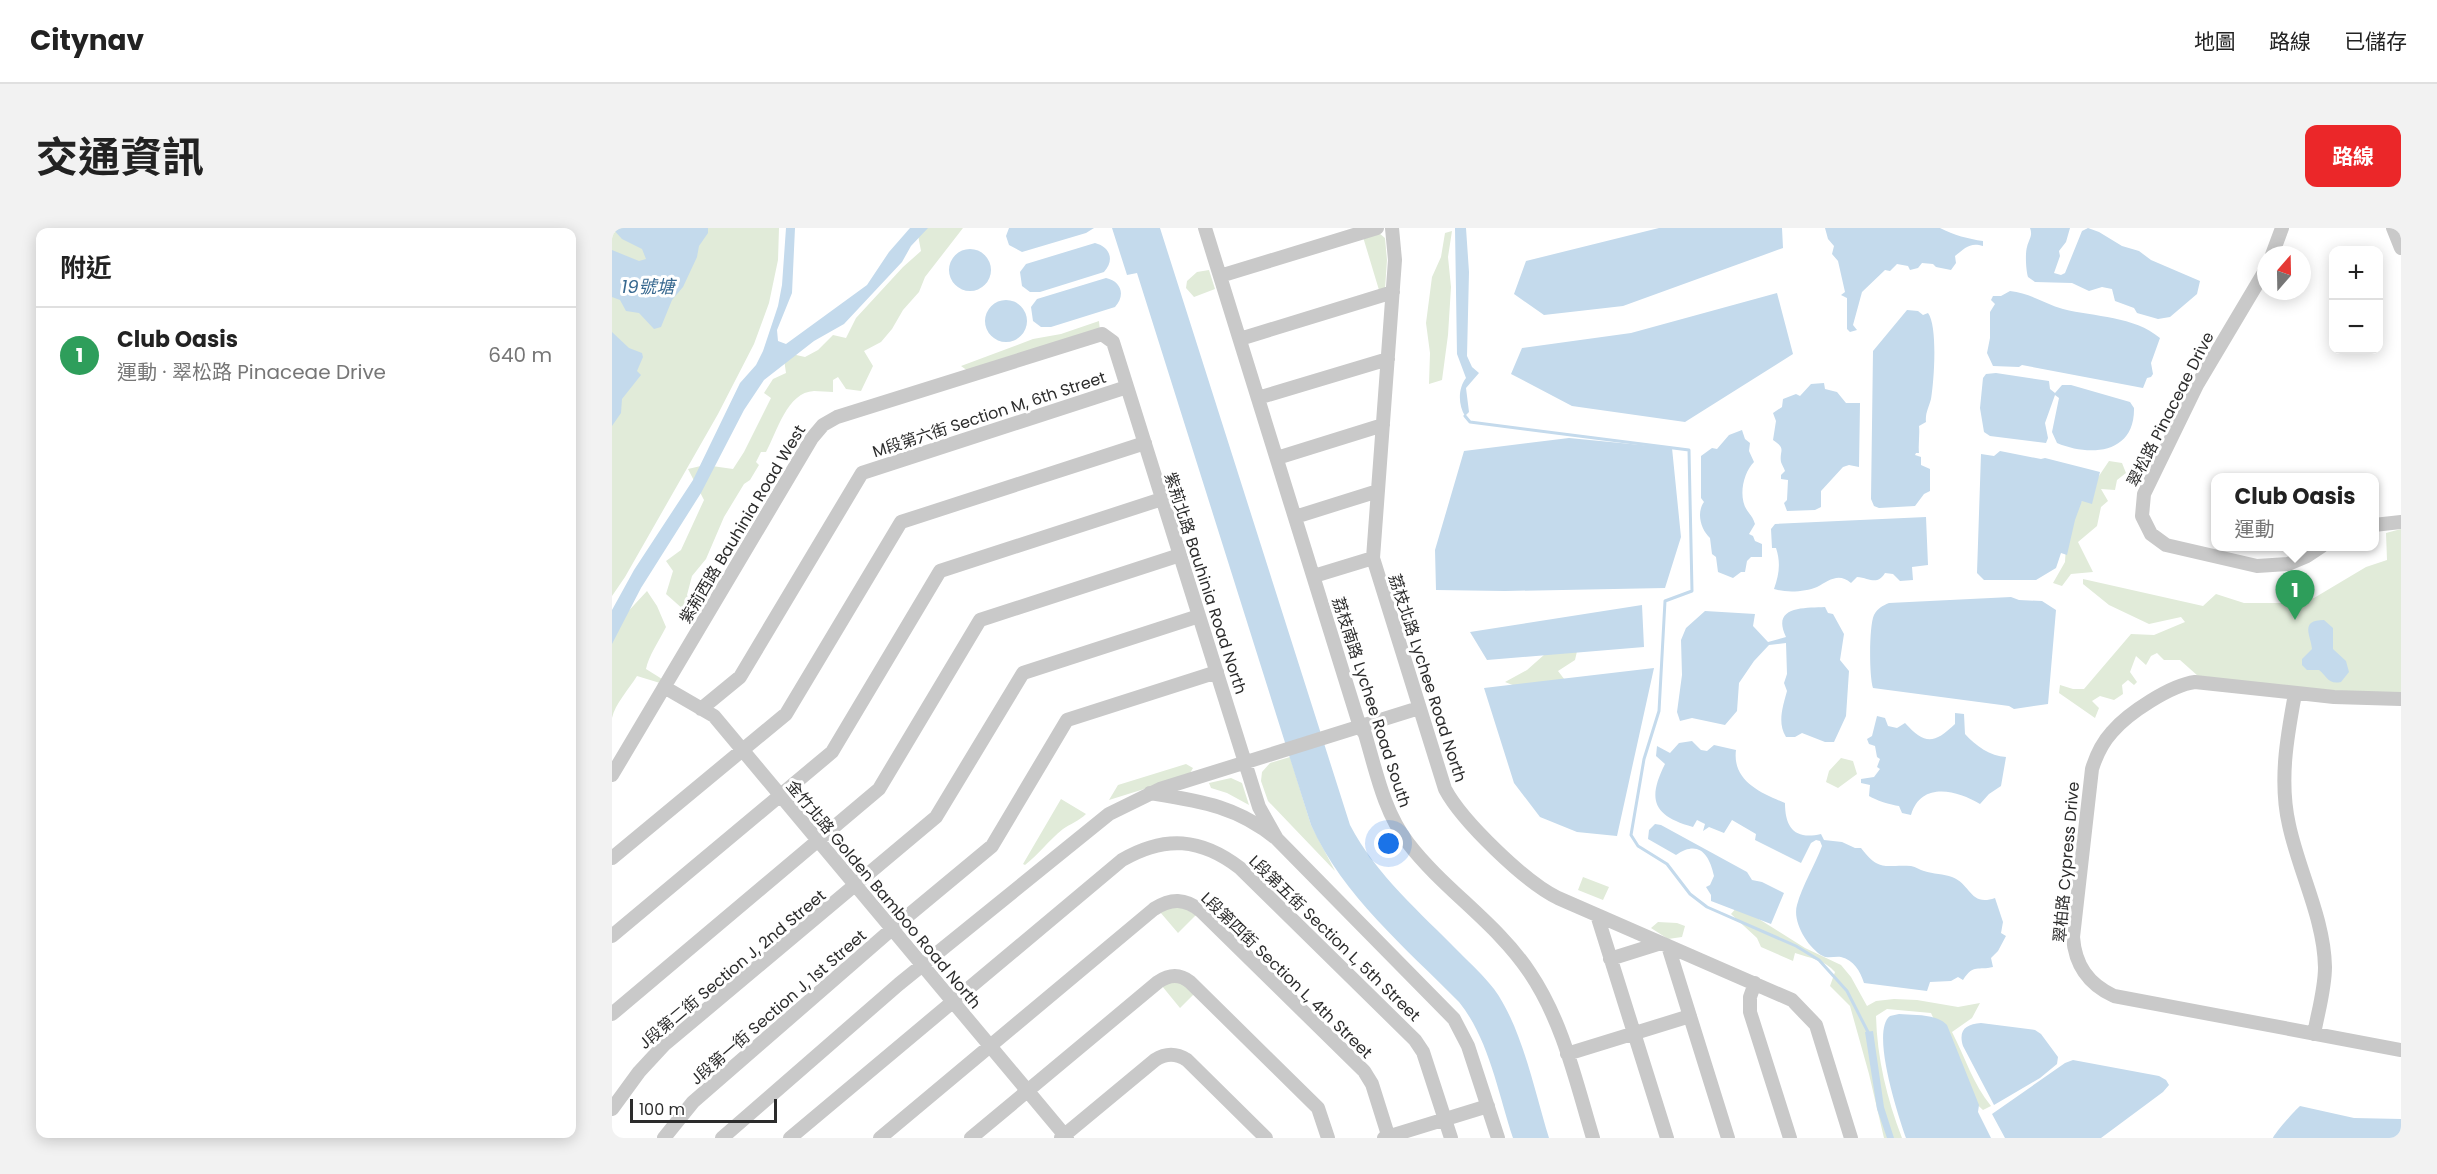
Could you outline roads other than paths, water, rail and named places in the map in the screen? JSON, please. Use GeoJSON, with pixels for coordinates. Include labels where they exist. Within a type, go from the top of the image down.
{"type":"FeatureCollection","features":[{"type":"Feature","properties":{"kind":"street","name":"荔枝南路 Lychee Road South"},"geometry":{"type":"LineString","coordinates":[[1205,228],[1360,727],[1365,734],[1388,806],[1398,829],[1419,856],[1506,942],[1529,970],[1547,1001],[1567,1054],[1593,1138]]}},
{"type":"Feature","properties":{"kind":"street"},"geometry":{"type":"LineString","coordinates":[[1220,276],[1377,228]]}},
{"type":"Feature","properties":{"kind":"street","name":"荔枝北路 Lychee Road North"},"geometry":{"type":"LineString","coordinates":[[1392,228],[1395,260],[1373,558],[1445,789],[1463,815],[1532,883],[1549,894],[1792,1000],[1816,1025],[1851,1138]]}},
{"type":"Feature","properties":{"kind":"street"},"geometry":{"type":"LineString","coordinates":[[2275,246],[2282,228]]}},
{"type":"Feature","properties":{"kind":"street"},"geometry":{"type":"LineString","coordinates":[[2393,228],[2401,248]]}},
{"type":"Feature","properties":{"kind":"street","name":"翠松路 Pinaceae Drive"},"geometry":{"type":"LineString","coordinates":[[2257,283],[2214,354],[2144,494],[2142,516],[2151,534],[2166,545],[2257,566],[2288,564],[2314,551]]}},
{"type":"Feature","properties":{"kind":"street"},"geometry":{"type":"LineString","coordinates":[[1240,339],[1393,292]]}},
{"type":"Feature","properties":{"kind":"street","name":"紫荊西路 Bauhinia Road West"},"geometry":{"type":"LineString","coordinates":[[612,775],[812,438],[823,425],[837,417],[1082,339],[1098,334],[1107,336]]}},
{"type":"Feature","properties":{"kind":"street","name":"紫荊北路 Bauhinia Road North"},"geometry":{"type":"LineString","coordinates":[[1107,336],[1113,342],[1259,807],[1278,839]]}},
{"type":"Feature","properties":{"kind":"street"},"geometry":{"type":"LineString","coordinates":[[1258,398],[1388,358]]}},
{"type":"Feature","properties":{"kind":"street","name":"M段第六街 Section M, 6th Street"},"geometry":{"type":"LineString","coordinates":[[701,709],[740,677],[862,473],[1127,387]]}},
{"type":"Feature","properties":{"kind":"street"},"geometry":{"type":"LineString","coordinates":[[1277,458],[1383,425]]}},
{"type":"Feature","properties":{"kind":"street"},"geometry":{"type":"LineString","coordinates":[[612,858],[786,714],[901,522],[1145,443]]}},
{"type":"Feature","properties":{"kind":"street"},"geometry":{"type":"LineString","coordinates":[[1295,517],[1378,491]]}},
{"type":"Feature","properties":{"kind":"street"},"geometry":{"type":"LineString","coordinates":[[612,936],[832,752],[940,571],[1162,499]]}},
{"type":"Feature","properties":{"kind":"street"},"geometry":{"type":"LineString","coordinates":[[2379,524],[2401,522]]}},
{"type":"Feature","properties":{"kind":"street"},"geometry":{"type":"LineString","coordinates":[[612,1014],[879,789],[980,620],[1180,555]]}},
{"type":"Feature","properties":{"kind":"street"},"geometry":{"type":"LineString","coordinates":[[1314,576],[1373,558]]}},
{"type":"Feature","properties":{"kind":"street","name":"J段第二街 Section J, 2nd Street"},"geometry":{"type":"LineString","coordinates":[[612,1109],[639,1072],[664,1045],[936,817],[1023,674],[1199,616]]}},
{"type":"Feature","properties":{"kind":"street","name":"J段第一街 Section J, 1st Street"},"geometry":{"type":"LineString","coordinates":[[664,1138],[693,1102],[892,929],[992,846],[1067,720],[1217,672]]}},
{"type":"Feature","properties":{"kind":"street","name":"翠柏路 Cypress Drive"},"geometry":{"type":"LineString","coordinates":[[2401,699],[2334,698],[2205,682],[2186,683],[2165,692],[2110,734],[2096,759],[2090,780],[2073,937],[2074,950],[2084,973],[2102,991],[2114,996],[2401,1050]]}},
{"type":"Feature","properties":{"kind":"street","name":"金竹北路 Golden Bamboo Road North"},"geometry":{"type":"LineString","coordinates":[[664,687],[714,716],[1064,1137]]}},
{"type":"Feature","properties":{"kind":"street"},"geometry":{"type":"LineString","coordinates":[[2295,694],[2285,748],[2284,771],[2289,825],[2312,901],[2324,954],[2324,979],[2314,1034]]}},
{"type":"Feature","properties":{"kind":"street"},"geometry":{"type":"LineString","coordinates":[[722,1138],[899,984],[1096,822],[1149,793],[1419,708]]}},
{"type":"Feature","properties":{"kind":"street"},"geometry":{"type":"LineString","coordinates":[[1149,793],[1206,802],[1232,810],[1256,822],[1278,839],[1448,1011],[1468,1046],[1498,1138]]}},
{"type":"Feature","properties":{"kind":"street","name":"L段第五街 Section L, 5th Street"},"geometry":{"type":"LineString","coordinates":[[790,1138],[1122,860],[1155,845],[1173,843],[1191,844],[1217,853],[1240,868],[1415,1040],[1423,1052],[1450,1138]]}},
{"type":"Feature","properties":{"kind":"street","name":"L段第四街 Section L, 4th Street"},"geometry":{"type":"LineString","coordinates":[[880,1138],[1154,909],[1173,900],[1193,904],[1201,911],[1364,1071],[1372,1084],[1387,1138]]}},
{"type":"Feature","properties":{"kind":"street"},"geometry":{"type":"LineString","coordinates":[[1596,915],[1667,1138]]}},
{"type":"Feature","properties":{"kind":"street"},"geometry":{"type":"LineString","coordinates":[[1610,959],[1665,945],[1728,1138]]}},
{"type":"Feature","properties":{"kind":"street"},"geometry":{"type":"LineString","coordinates":[[971,1138],[1164,977],[1178,976],[1190,982],[1318,1108],[1328,1138]]}},
{"type":"Feature","properties":{"kind":"street"},"geometry":{"type":"LineString","coordinates":[[1755,984],[1750,997],[1750,1012],[1790,1138]]}},
{"type":"Feature","properties":{"kind":"street"},"geometry":{"type":"LineString","coordinates":[[1567,1054],[1690,1016]]}},
{"type":"Feature","properties":{"kind":"street"},"geometry":{"type":"LineString","coordinates":[[1064,1137],[1155,1060],[1167,1054],[1174,1054],[1187,1060],[1266,1138]]}},
{"type":"Feature","properties":{"kind":"street"},"geometry":{"type":"LineString","coordinates":[[1387,1138],[1488,1106]]}},
{"type":"Feature","properties":{"kind":"water","name":"19號塘"},"geometry":{"type":"Polygon","coordinates":[[[612,228],[708,228],[708,233],[699,246],[697,257],[683,287],[672,300],[661,327],[654,329],[639,313],[626,311],[620,300],[612,297],[612,250],[639,261],[646,259],[642,249],[622,239],[612,228]]]}},
{"type":"Feature","properties":{"kind":"water"},"geometry":{"type":"Polygon","coordinates":[[[786,228],[795,228],[792,293],[777,330],[778,341],[786,344],[867,285],[889,252],[910,228],[928,228],[911,246],[902,262],[844,324],[814,341],[764,380],[744,410],[701,493],[641,588],[612,644],[612,610],[634,570],[693,480],[740,383],[756,365],[763,351],[778,306],[782,285],[786,228]]]}},
{"type":"Feature","properties":{"kind":"water"},"geometry":{"type":"Polygon","coordinates":[[[1009,228],[1094,228],[1086,233],[1022,252],[1009,245],[1006,236],[1009,228]]]}},
{"type":"Feature","properties":{"kind":"water"},"geometry":{"type":"Polygon","coordinates":[[[1112,228],[1160,228],[1350,825],[1386,877],[1477,970],[1504,1004],[1520,1041],[1549,1138],[1513,1138],[1492,1067],[1469,1017],[1459,1002],[1397,941],[1358,898],[1324,851],[1311,825],[1137,273],[1127,275],[1112,228]]]}},
{"type":"Feature","properties":{"kind":"water"},"geometry":{"type":"Polygon","coordinates":[[[1455,228],[1466,228],[1469,272],[1467,356],[1472,367],[1479,373],[1466,388],[1469,412],[1465,416],[1460,397],[1461,387],[1466,378],[1457,354],[1455,228]]]}},
{"type":"Feature","properties":{"kind":"water"},"geometry":{"type":"Polygon","coordinates":[[[1659,228],[1782,228],[1783,248],[1623,306],[1544,315],[1514,294],[1526,261],[1659,228]]]}},
{"type":"Feature","properties":{"kind":"water"},"geometry":{"type":"Polygon","coordinates":[[[1825,228],[1940,228],[1983,241],[1983,246],[1971,245],[1962,250],[1955,256],[1956,263],[1951,270],[1922,263],[1918,268],[1910,270],[1908,266],[1897,264],[1890,271],[1885,270],[1862,292],[1853,325],[1857,330],[1850,332],[1847,329],[1847,298],[1841,295],[1845,292],[1838,261],[1832,254],[1834,246],[1828,239],[1825,228]]]}},
{"type":"Feature","properties":{"kind":"water"},"geometry":{"type":"Polygon","coordinates":[[[2030,228],[2070,228],[2066,242],[2059,251],[2060,256],[2054,273],[2061,275],[2065,273],[2082,231],[2088,228],[2122,246],[2139,251],[2151,260],[2200,281],[2197,294],[2170,317],[2158,319],[2137,313],[2134,308],[2115,301],[2112,289],[2102,287],[2089,291],[2072,283],[2035,282],[2028,277],[2026,266],[2030,228]]]}},
{"type":"Feature","properties":{"kind":"water"},"geometry":{"type":"Polygon","coordinates":[[[1095,243],[1109,254],[1109,263],[1104,272],[1040,292],[1030,292],[1022,286],[1020,272],[1026,264],[1095,243]]]}},
{"type":"Feature","properties":{"kind":"water"},"geometry":{"type":"Polygon","coordinates":[[[970,249],[978,250],[985,255],[990,262],[990,278],[985,285],[978,290],[970,291],[962,290],[955,285],[950,278],[949,270],[950,262],[955,255],[962,250],[970,249]]]}},
{"type":"Feature","properties":{"kind":"water"},"geometry":{"type":"Polygon","coordinates":[[[1106,278],[1115,282],[1120,289],[1120,298],[1115,307],[1051,327],[1041,327],[1033,321],[1031,307],[1037,299],[1106,278]]]}},
{"type":"Feature","properties":{"kind":"water"},"geometry":{"type":"Polygon","coordinates":[[[2010,291],[2063,309],[2126,321],[2150,331],[2160,338],[2151,363],[2153,374],[2147,378],[2143,388],[2022,365],[2019,367],[1993,366],[1987,353],[1990,338],[1990,312],[1995,304],[1991,300],[1993,296],[2001,296],[2010,291]]]}},
{"type":"Feature","properties":{"kind":"water"},"geometry":{"type":"Polygon","coordinates":[[[1777,293],[1793,354],[1685,422],[1572,406],[1511,374],[1522,348],[1631,333],[1777,293]]]}},
{"type":"Feature","properties":{"kind":"water"},"geometry":{"type":"Polygon","coordinates":[[[1006,300],[1014,301],[1021,306],[1026,313],[1026,329],[1021,336],[1014,341],[1006,342],[998,341],[991,336],[986,329],[985,321],[986,313],[991,306],[998,301],[1006,300]]]}},
{"type":"Feature","properties":{"kind":"water"},"geometry":{"type":"Polygon","coordinates":[[[1907,310],[1918,311],[1923,315],[1928,313],[1933,330],[1934,368],[1931,399],[1926,422],[1919,426],[1919,453],[1915,455],[1921,457],[1921,465],[1930,469],[1930,491],[1924,494],[1915,506],[1879,508],[1874,506],[1871,499],[1873,351],[1907,310]]]}},
{"type":"Feature","properties":{"kind":"water"},"geometry":{"type":"Polygon","coordinates":[[[612,332],[629,348],[642,353],[643,357],[637,371],[641,375],[622,399],[621,413],[612,426],[612,332]]]}},
{"type":"Feature","properties":{"kind":"water"},"geometry":{"type":"Polygon","coordinates":[[[1996,373],[2049,381],[2050,389],[2055,393],[2062,385],[2071,385],[2130,402],[2134,408],[2132,423],[2127,435],[2119,443],[2096,450],[2083,450],[2057,443],[2052,432],[2059,398],[2055,395],[2045,423],[2048,438],[2046,443],[1990,436],[1984,432],[1980,408],[1983,378],[1986,374],[1996,373]]]}},
{"type":"Feature","properties":{"kind":"water"},"geometry":{"type":"Polygon","coordinates":[[[1824,383],[1825,389],[1837,392],[1846,403],[1860,403],[1859,467],[1849,465],[1843,467],[1821,491],[1821,507],[1815,510],[1787,511],[1784,503],[1787,500],[1788,480],[1781,479],[1785,471],[1781,462],[1781,448],[1773,440],[1776,421],[1773,413],[1782,407],[1783,399],[1796,394],[1800,396],[1811,384],[1824,383]]]}},
{"type":"Feature","properties":{"kind":"water"},"geometry":{"type":"Polygon","coordinates":[[[1742,430],[1745,439],[1750,443],[1749,451],[1754,462],[1744,479],[1743,501],[1755,524],[1749,534],[1755,541],[1762,544],[1762,557],[1751,557],[1747,561],[1745,572],[1733,578],[1718,572],[1710,538],[1704,531],[1701,521],[1700,511],[1704,502],[1701,498],[1701,456],[1712,448],[1717,449],[1729,435],[1742,430]]]}},
{"type":"Feature","properties":{"kind":"water"},"geometry":{"type":"Polygon","coordinates":[[[1569,438],[1672,448],[1681,537],[1665,588],[1436,590],[1435,550],[1464,451],[1569,438]]]}},
{"type":"Feature","properties":{"kind":"water"},"geometry":{"type":"Polygon","coordinates":[[[2000,451],[2045,458],[2100,472],[2092,504],[2082,501],[2067,555],[2061,553],[2056,568],[2036,580],[1984,580],[1977,573],[1981,454],[1994,456],[2000,451]]]}},
{"type":"Feature","properties":{"kind":"water"},"geometry":{"type":"Polygon","coordinates":[[[1926,517],[1928,565],[1912,567],[1913,580],[1900,581],[1893,574],[1885,573],[1876,580],[1857,577],[1851,583],[1838,578],[1807,590],[1774,589],[1779,564],[1776,548],[1772,548],[1771,529],[1775,524],[1926,517]]]}},
{"type":"Feature","properties":{"kind":"water"},"geometry":{"type":"Polygon","coordinates":[[[2011,597],[2019,600],[2042,601],[2056,610],[2048,704],[2014,709],[2009,706],[1873,688],[1870,662],[1871,629],[1874,615],[1882,606],[1889,603],[2011,597]]]}},
{"type":"Feature","properties":{"kind":"water"},"geometry":{"type":"Polygon","coordinates":[[[1642,605],[1644,647],[1487,660],[1470,632],[1642,605]]]}},
{"type":"Feature","properties":{"kind":"water"},"geometry":{"type":"Polygon","coordinates":[[[1825,607],[1828,613],[1833,614],[1844,634],[1840,660],[1849,671],[1846,716],[1834,742],[1825,742],[1802,733],[1795,737],[1786,737],[1783,732],[1782,714],[1787,691],[1784,683],[1787,674],[1786,643],[1769,645],[1754,661],[1739,683],[1737,711],[1725,725],[1692,718],[1680,721],[1677,712],[1682,675],[1681,640],[1686,628],[1705,611],[1755,614],[1753,626],[1768,642],[1786,637],[1783,619],[1786,614],[1799,609],[1825,607]]]}},
{"type":"Feature","properties":{"kind":"water"},"geometry":{"type":"Polygon","coordinates":[[[2324,620],[2333,628],[2333,649],[2346,661],[2349,672],[2341,682],[2337,683],[2330,681],[2319,670],[2307,670],[2302,665],[2302,659],[2312,649],[2309,626],[2316,621],[2324,620]]]}},
{"type":"Feature","properties":{"kind":"water"},"geometry":{"type":"Polygon","coordinates":[[[1654,668],[1617,836],[1577,832],[1540,817],[1514,783],[1484,688],[1654,668]]]}},
{"type":"Feature","properties":{"kind":"water"},"geometry":{"type":"Polygon","coordinates":[[[1955,713],[1964,714],[1965,734],[1974,743],[1984,750],[2006,757],[2001,786],[1980,804],[1951,792],[1931,793],[1916,804],[1911,815],[1902,813],[1899,806],[1869,796],[1870,785],[1861,783],[1861,779],[1874,777],[1880,769],[1877,767],[1880,759],[1877,757],[1875,746],[1869,744],[1867,739],[1872,736],[1877,716],[1885,718],[1888,726],[1897,728],[1905,723],[1918,735],[1930,739],[1941,735],[1955,724],[1955,713]]]}},
{"type":"Feature","properties":{"kind":"water"},"geometry":{"type":"Polygon","coordinates":[[[1692,741],[1701,750],[1707,751],[1714,745],[1736,750],[1736,761],[1743,778],[1758,790],[1785,803],[1787,819],[1793,830],[1798,833],[1821,834],[1824,840],[1842,842],[1855,848],[1861,848],[1873,861],[1884,866],[1911,866],[1949,876],[1958,880],[1980,900],[1995,898],[2003,922],[2001,933],[2006,936],[1998,951],[1991,958],[1993,967],[1973,969],[1963,980],[1958,977],[1951,981],[1930,982],[1927,991],[1864,983],[1858,970],[1850,961],[1841,957],[1825,957],[1817,952],[1802,934],[1796,912],[1802,890],[1822,846],[1820,841],[1816,840],[1811,843],[1801,863],[1755,840],[1756,834],[1732,820],[1724,833],[1709,827],[1703,831],[1705,824],[1697,820],[1693,827],[1680,823],[1669,818],[1657,805],[1656,787],[1665,764],[1656,756],[1657,746],[1670,753],[1679,743],[1692,741]]]}},
{"type":"Feature","properties":{"kind":"water"},"geometry":{"type":"Polygon","coordinates":[[[1655,824],[1661,825],[1747,872],[1752,880],[1762,882],[1784,893],[1771,924],[1711,901],[1711,895],[1706,887],[1710,885],[1714,876],[1706,855],[1696,849],[1691,849],[1676,855],[1648,839],[1649,830],[1655,824]]]}},
{"type":"Feature","properties":{"kind":"water"},"geometry":{"type":"Polygon","coordinates":[[[1899,1014],[1931,1017],[1947,1025],[1979,1105],[1978,1112],[1991,1138],[1906,1138],[1888,1075],[1883,1039],[1885,1025],[1890,1016],[1899,1014]]]}},
{"type":"Feature","properties":{"kind":"water"},"geometry":{"type":"Polygon","coordinates":[[[1981,1023],[2035,1030],[2041,1034],[2058,1057],[2057,1064],[2040,1078],[1994,1105],[1962,1040],[1964,1029],[1967,1026],[1981,1023]]]}},
{"type":"Feature","properties":{"kind":"water"},"geometry":{"type":"Polygon","coordinates":[[[1873,1031],[1884,1107],[1894,1138],[1887,1138],[1877,1109],[1865,1032],[1873,1031]]]}},
{"type":"Feature","properties":{"kind":"water"},"geometry":{"type":"Polygon","coordinates":[[[2073,1060],[2159,1076],[2169,1085],[2163,1092],[2101,1138],[2005,1138],[1992,1114],[2065,1063],[2073,1060]]]}},
{"type":"Feature","properties":{"kind":"water"},"geometry":{"type":"Polygon","coordinates":[[[2300,1106],[2354,1118],[2401,1119],[2401,1138],[2273,1138],[2300,1106]]]}},
{"type":"Feature","properties":{"kind":"waterway"},"geometry":{"type":"LineString","coordinates":[[1465,416],[1470,422],[1689,450],[1692,591],[1665,601],[1659,711],[1644,759],[1631,835],[1638,846],[1667,864],[1690,894],[1707,907],[1796,946],[1819,960],[1847,991],[1869,1034]]}},
{"type":"Feature","properties":{"kind":"place","name":"Club Oasis"},"geometry":{"type":"Point","coordinates":[2295,620]}}]}
